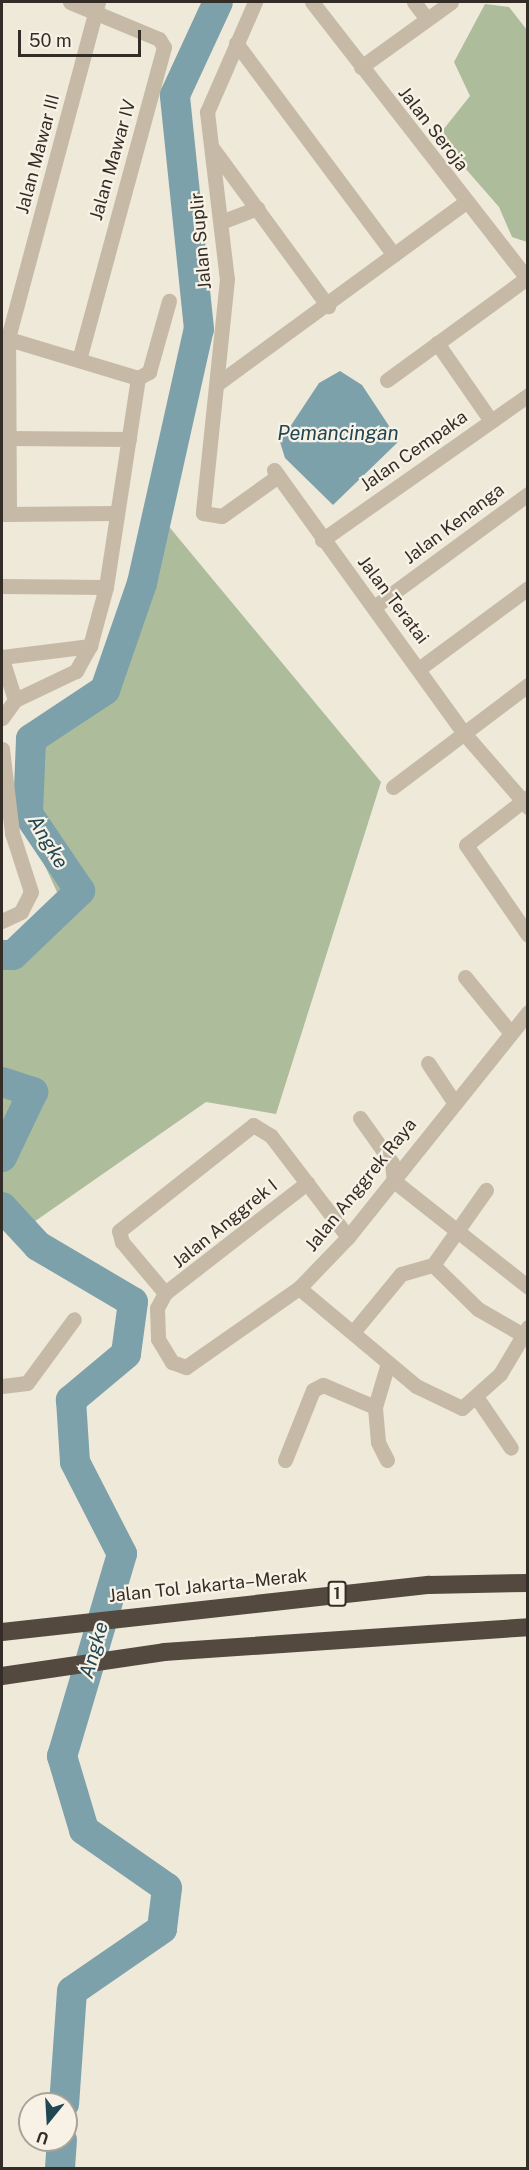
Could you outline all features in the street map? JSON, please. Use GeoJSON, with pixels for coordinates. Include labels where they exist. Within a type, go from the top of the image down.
{"type":"FeatureCollection","features":[{"type":"Feature","properties":{"kind":"highway","name":"Jalan Tol Jakarta–Merak"},"geometry":{"type":"LineString","coordinates":[[2,1632],[147,1612],[429,1585],[528,1583]]}},
{"type":"Feature","properties":{"kind":"highway"},"geometry":{"type":"LineString","coordinates":[[2,1676],[164,1652],[528,1627]]}},
{"type":"Feature","properties":{"kind":"street","name":"Jalan Mawar IV"},"geometry":{"type":"LineString","coordinates":[[70,2],[97,8],[159,39],[164,47],[79,358]]}},
{"type":"Feature","properties":{"kind":"street","name":"Jalan Suplir"},"geometry":{"type":"LineString","coordinates":[[255,2],[207,112],[227,279],[217,384],[201,504],[211,517],[222,516],[276,472]]}},
{"type":"Feature","properties":{"kind":"street","name":"Jalan Seroja"},"geometry":{"type":"LineString","coordinates":[[312,2],[527,278]]}},
{"type":"Feature","properties":{"kind":"street"},"geometry":{"type":"LineString","coordinates":[[414,2],[427,19]]}},
{"type":"Feature","properties":{"kind":"street"},"geometry":{"type":"LineString","coordinates":[[361,67],[451,2]]}},
{"type":"Feature","properties":{"kind":"street","name":"Jalan Mawar III"},"geometry":{"type":"LineString","coordinates":[[5,514],[9,438],[5,338],[97,8]]}},
{"type":"Feature","properties":{"kind":"street"},"geometry":{"type":"LineString","coordinates":[[237,43],[394,255]]}},
{"type":"Feature","properties":{"kind":"street"},"geometry":{"type":"LineString","coordinates":[[210,145],[328,306]]}},
{"type":"Feature","properties":{"kind":"street"},"geometry":{"type":"LineString","coordinates":[[217,384],[328,306],[466,202]]}},
{"type":"Feature","properties":{"kind":"street"},"geometry":{"type":"LineString","coordinates":[[221,222],[257,208]]}},
{"type":"Feature","properties":{"kind":"street"},"geometry":{"type":"LineString","coordinates":[[387,380],[527,278]]}},
{"type":"Feature","properties":{"kind":"street"},"geometry":{"type":"LineString","coordinates":[[5,338],[79,358],[138,378],[149,372],[170,301]]}},
{"type":"Feature","properties":{"kind":"street"},"geometry":{"type":"LineString","coordinates":[[437,343],[491,421]]}},
{"type":"Feature","properties":{"kind":"street"},"geometry":{"type":"LineString","coordinates":[[2,717],[15,700],[76,671],[90,646],[106,587],[138,378]]}},
{"type":"Feature","properties":{"kind":"street","name":"Jalan Cempaka"},"geometry":{"type":"LineString","coordinates":[[322,540],[528,395]]}},
{"type":"Feature","properties":{"kind":"street"},"geometry":{"type":"LineString","coordinates":[[9,438],[129,439]]}},
{"type":"Feature","properties":{"kind":"street","name":"Jalan Teratai"},"geometry":{"type":"LineString","coordinates":[[276,472],[322,540],[420,668],[528,588]]}},
{"type":"Feature","properties":{"kind":"street","name":"Jalan Kenanga"},"geometry":{"type":"LineString","coordinates":[[374,607],[528,494]]}},
{"type":"Feature","properties":{"kind":"street"},"geometry":{"type":"LineString","coordinates":[[5,514],[117,513]]}},
{"type":"Feature","properties":{"kind":"street"},"geometry":{"type":"LineString","coordinates":[[2,586],[106,587]]}},
{"type":"Feature","properties":{"kind":"street"},"geometry":{"type":"LineString","coordinates":[[15,700],[2,658],[90,646]]}},
{"type":"Feature","properties":{"kind":"street"},"geometry":{"type":"LineString","coordinates":[[420,668],[462,731],[526,801],[466,845],[528,935]]}},
{"type":"Feature","properties":{"kind":"street"},"geometry":{"type":"LineString","coordinates":[[393,787],[462,731],[528,685]]}},
{"type":"Feature","properties":{"kind":"street"},"geometry":{"type":"LineString","coordinates":[[2,749],[12,833],[31,892],[21,912],[2,921]]}},
{"type":"Feature","properties":{"kind":"street"},"geometry":{"type":"LineString","coordinates":[[465,977],[510,1032]]}},
{"type":"Feature","properties":{"kind":"street","name":"Jalan Anggrek Raya"},"geometry":{"type":"LineString","coordinates":[[165,1293],[157,1308],[158,1339],[172,1362],[186,1367],[299,1288],[348,1237],[528,1012]]}},
{"type":"Feature","properties":{"kind":"street"},"geometry":{"type":"LineString","coordinates":[[428,1063],[454,1102]]}},
{"type":"Feature","properties":{"kind":"street"},"geometry":{"type":"LineString","coordinates":[[360,1118],[392,1163],[394,1181],[456,1234],[528,1287]]}},
{"type":"Feature","properties":{"kind":"street"},"geometry":{"type":"LineString","coordinates":[[165,1293],[122,1242],[119,1231],[243,1130],[256,1124],[266,1130],[348,1237]]}},
{"type":"Feature","properties":{"kind":"street","name":"Jalan Anggrek I"},"geometry":{"type":"LineString","coordinates":[[165,1293],[307,1183]]}},
{"type":"Feature","properties":{"kind":"street"},"geometry":{"type":"LineString","coordinates":[[354,1331],[401,1274],[433,1265],[486,1190]]}},
{"type":"Feature","properties":{"kind":"street"},"geometry":{"type":"LineString","coordinates":[[299,1288],[354,1331],[388,1363],[455,1407],[468,1407],[477,1398],[525,1331],[478,1309],[433,1265]]}},
{"type":"Feature","properties":{"kind":"street"},"geometry":{"type":"LineString","coordinates":[[2,1386],[27,1383],[74,1319]]}},
{"type":"Feature","properties":{"kind":"street"},"geometry":{"type":"LineString","coordinates":[[387,1460],[378,1442],[375,1407],[388,1363]]}},
{"type":"Feature","properties":{"kind":"street"},"geometry":{"type":"LineString","coordinates":[[285,1460],[313,1390],[323,1385],[375,1407]]}},
{"type":"Feature","properties":{"kind":"street"},"geometry":{"type":"LineString","coordinates":[[477,1398],[511,1448]]}},
{"type":"Feature","properties":{"kind":"green space"},"geometry":{"type":"Polygon","coordinates":[[[485,4],[509,7],[527,30],[527,242],[512,237],[499,207],[451,152],[443,130],[470,96],[454,62],[485,4]]]}},
{"type":"Feature","properties":{"kind":"green space"},"geometry":{"type":"Polygon","coordinates":[[[156,511],[381,782],[276,1114],[206,1102],[21,1231],[2,1214],[2,955],[19,953],[62,903],[11,792],[40,741],[110,702],[156,511]]]}},
{"type":"Feature","properties":{"kind":"water","name":"Pemancingan"},"geometry":{"type":"Polygon","coordinates":[[[340,371],[362,385],[399,441],[333,505],[285,458],[280,442],[319,383],[340,371]]]}},
{"type":"Feature","properties":{"kind":"waterway"},"geometry":{"type":"LineString","coordinates":[[2,955],[13,955],[80,891],[28,814],[31,739],[105,690],[142,583],[199,329],[175,95],[218,2]]}},
{"type":"Feature","properties":{"kind":"waterway","name":"Angke"},"geometry":{"type":"LineString","coordinates":[[2,1082],[33,1092],[2,1157]]}},
{"type":"Feature","properties":{"kind":"waterway","name":"Angke"},"geometry":{"type":"LineString","coordinates":[[2,1207],[38,1246],[133,1302],[126,1354],[71,1400],[75,1462],[122,1554],[62,1756],[84,1830],[167,1888],[162,1929],[72,1991],[65,2092]]}},
{"type":"Feature","properties":{"kind":"waterway","name":"Angke"},"geometry":{"type":"LineString","coordinates":[[60,2168],[61,2152]]}}]}
